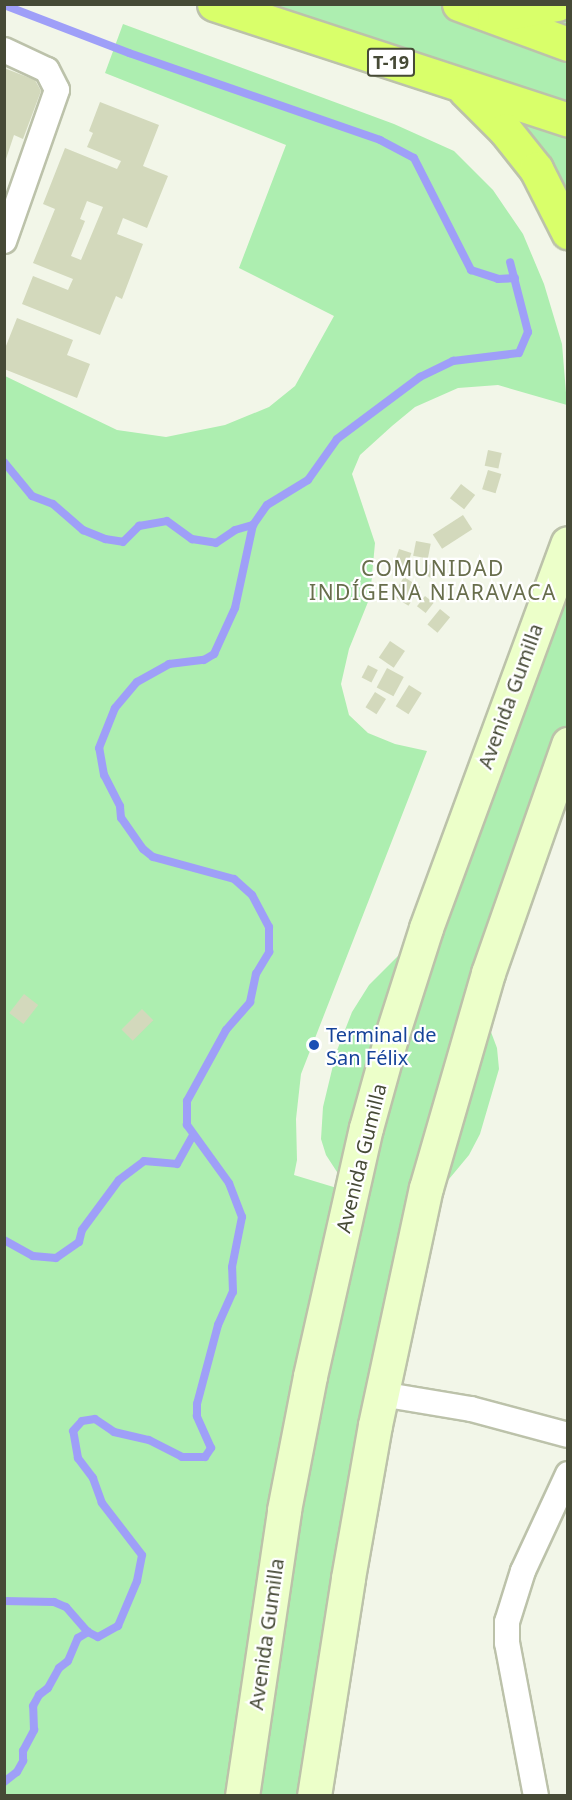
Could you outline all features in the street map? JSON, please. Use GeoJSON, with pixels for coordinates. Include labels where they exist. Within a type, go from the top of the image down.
{"type":"FeatureCollection","features":[{"type":"Feature","properties":{"kind":"highway","name":"T-19"},"geometry":{"type":"LineString","coordinates":[[214,4],[567,120]]}},
{"type":"Feature","properties":{"kind":"highway"},"geometry":{"type":"LineString","coordinates":[[459,4],[567,44]]}},
{"type":"Feature","properties":{"kind":"highway"},"geometry":{"type":"LineString","coordinates":[[490,16],[557,4]]}},
{"type":"Feature","properties":{"kind":"highway"},"geometry":{"type":"LineString","coordinates":[[459,85],[498,122],[536,169],[567,232]]}},
{"type":"Feature","properties":{"kind":"main road","name":"Avenida Gumilla"},"geometry":{"type":"LineString","coordinates":[[242,1796],[284,1510],[310,1376],[366,1128],[390,1038],[426,928],[567,543]]}},
{"type":"Feature","properties":{"kind":"main road"},"geometry":{"type":"LineString","coordinates":[[314,1796],[350,1566],[381,1394],[426,1188],[452,1088],[488,974],[567,744]]}},
{"type":"Feature","properties":{"kind":"street"},"geometry":{"type":"LineString","coordinates":[[4,50],[39,64],[54,79],[57,98],[4,241]]}},
{"type":"Feature","properties":{"kind":"street"},"geometry":{"type":"LineString","coordinates":[[381,1394],[471,1409],[567,1435]]}},
{"type":"Feature","properties":{"kind":"street"},"geometry":{"type":"LineString","coordinates":[[536,1796],[507,1643],[507,1622],[524,1571],[567,1474]]}},
{"type":"Feature","properties":{"kind":"green space"},"geometry":{"type":"Polygon","coordinates":[[[214,5],[567,5],[567,232],[485,108],[214,5]]]}},
{"type":"Feature","properties":{"kind":"green space"},"geometry":{"type":"Polygon","coordinates":[[[123,24],[394,124],[454,151],[493,190],[523,234],[544,284],[562,344],[567,405],[498,385],[458,388],[415,407],[360,455],[352,474],[375,543],[370,597],[349,649],[341,684],[349,715],[368,733],[395,744],[427,751],[301,1074],[296,1119],[297,1160],[294,1175],[350,1192],[326,1155],[321,1139],[323,1107],[336,1053],[352,1012],[369,985],[426,928],[567,543],[567,744],[479,1000],[497,1048],[499,1069],[480,1134],[469,1155],[420,1214],[314,1795],[5,1795],[5,376],[117,430],[166,437],[225,425],[269,407],[295,386],[334,316],[239,268],[286,145],[105,73],[123,24]]]}},
{"type":"Feature","properties":{"kind":"building"},"geometry":{"type":"Polygon","coordinates":[[[4,68],[35,80],[41,91],[23,139],[14,135],[5,162],[4,68]]]}},
{"type":"Feature","properties":{"kind":"building"},"geometry":{"type":"Polygon","coordinates":[[[100,102],[159,125],[143,166],[168,176],[147,228],[123,218],[117,234],[143,244],[122,299],[116,296],[100,335],[22,304],[33,276],[68,290],[73,279],[33,263],[55,209],[43,204],[65,148],[117,169],[121,161],[87,147],[93,133],[89,131],[100,102]],[[87,201],[80,219],[85,221],[71,256],[81,260],[103,207],[87,201]]]}},
{"type":"Feature","properties":{"kind":"building"},"geometry":{"type":"Polygon","coordinates":[[[17,318],[73,340],[67,355],[90,364],[77,398],[4,369],[4,351],[17,318]]]}},
{"type":"Feature","properties":{"kind":"building"},"geometry":{"type":"Polygon","coordinates":[[[488,450],[502,453],[498,469],[485,466],[488,450]]]}},
{"type":"Feature","properties":{"kind":"building"},"geometry":{"type":"Polygon","coordinates":[[[488,470],[501,474],[496,493],[482,489],[488,470]]]}},
{"type":"Feature","properties":{"kind":"building"},"geometry":{"type":"Polygon","coordinates":[[[461,484],[475,495],[464,509],[450,498],[461,484]]]}},
{"type":"Feature","properties":{"kind":"building"},"geometry":{"type":"Polygon","coordinates":[[[463,515],[472,529],[442,549],[433,535],[463,515]]]}},
{"type":"Feature","properties":{"kind":"building"},"geometry":{"type":"Polygon","coordinates":[[[416,541],[431,544],[428,559],[413,556],[416,541]]]}},
{"type":"Feature","properties":{"kind":"building"},"geometry":{"type":"Polygon","coordinates":[[[399,549],[411,553],[404,575],[392,571],[399,549]]]}},
{"type":"Feature","properties":{"kind":"building"},"geometry":{"type":"Polygon","coordinates":[[[433,560],[441,566],[431,579],[423,573],[433,560]]]}},
{"type":"Feature","properties":{"kind":"building"},"geometry":{"type":"Polygon","coordinates":[[[404,577],[420,587],[408,606],[392,596],[404,577]]]}},
{"type":"Feature","properties":{"kind":"building"},"geometry":{"type":"Polygon","coordinates":[[[425,596],[434,603],[426,613],[417,606],[425,596]]]}},
{"type":"Feature","properties":{"kind":"building"},"geometry":{"type":"Polygon","coordinates":[[[440,609],[450,617],[438,633],[427,625],[440,609]]]}},
{"type":"Feature","properties":{"kind":"building"},"geometry":{"type":"Polygon","coordinates":[[[390,641],[405,651],[394,668],[379,658],[390,641]]]}},
{"type":"Feature","properties":{"kind":"building"},"geometry":{"type":"Polygon","coordinates":[[[368,665],[378,670],[371,682],[362,677],[368,665]]]}},
{"type":"Feature","properties":{"kind":"building"},"geometry":{"type":"Polygon","coordinates":[[[387,668],[404,677],[393,696],[377,687],[387,668]]]}},
{"type":"Feature","properties":{"kind":"building"},"geometry":{"type":"Polygon","coordinates":[[[409,685],[422,693],[408,714],[396,706],[409,685]]]}},
{"type":"Feature","properties":{"kind":"building"},"geometry":{"type":"Polygon","coordinates":[[[375,692],[386,699],[376,714],[365,707],[375,692]]]}},
{"type":"Feature","properties":{"kind":"building"},"geometry":{"type":"Polygon","coordinates":[[[24,994],[38,1005],[23,1024],[9,1013],[24,994]]]}},
{"type":"Feature","properties":{"kind":"building"},"geometry":{"type":"Polygon","coordinates":[[[142,1009],[153,1020],[133,1041],[121,1030],[142,1009]]]}},
{"type":"Feature","properties":{"kind":"waterway"},"geometry":{"type":"LineString","coordinates":[[4,5],[129,53],[380,140],[414,158],[471,270],[498,279],[515,278]]}},
{"type":"Feature","properties":{"kind":"waterway"},"geometry":{"type":"LineString","coordinates":[[4,1601],[54,1602],[66,1607],[88,1632],[98,1637],[118,1626],[137,1581],[142,1555],[102,1503],[93,1478],[78,1458],[73,1431],[82,1421],[95,1419],[114,1432],[149,1440],[182,1457],[205,1457],[211,1448],[197,1416],[197,1404],[218,1325],[233,1292],[232,1267],[242,1217],[229,1183],[187,1125],[187,1101],[226,1030],[250,1002],[256,974],[269,952],[269,927],[252,895],[234,879],[153,857],[143,849],[121,818],[120,806],[104,775],[99,748],[115,708],[137,682],[169,664],[204,660],[214,654],[235,608],[253,525],[267,505],[308,480],[337,439],[420,377],[453,361],[519,353],[528,332],[510,262]]}},
{"type":"Feature","properties":{"kind":"waterway"},"geometry":{"type":"LineString","coordinates":[[4,462],[32,496],[53,504],[83,530],[105,539],[123,542],[139,526],[167,521],[192,539],[216,543],[235,530],[253,525]]}},
{"type":"Feature","properties":{"kind":"waterway"},"geometry":{"type":"LineString","coordinates":[[4,1240],[33,1256],[56,1258],[79,1242],[82,1230],[119,1180],[144,1161],[177,1164],[193,1135]]}},
{"type":"Feature","properties":{"kind":"waterway"},"geometry":{"type":"LineString","coordinates":[[4,1782],[17,1772],[23,1761],[23,1751],[34,1730],[33,1706],[39,1695],[48,1688],[59,1668],[68,1661],[78,1638],[88,1632]]}},
{"type":"Feature","properties":{"kind":"place","name":"Terminal de San Félix"},"geometry":{"type":"Point","coordinates":[314,1045]}},
{"type":"Feature","properties":{"kind":"district","name":"COMUNIDAD INDÍGENA NIARAVACA"},"geometry":{"type":"Point","coordinates":[433,580]}}]}
